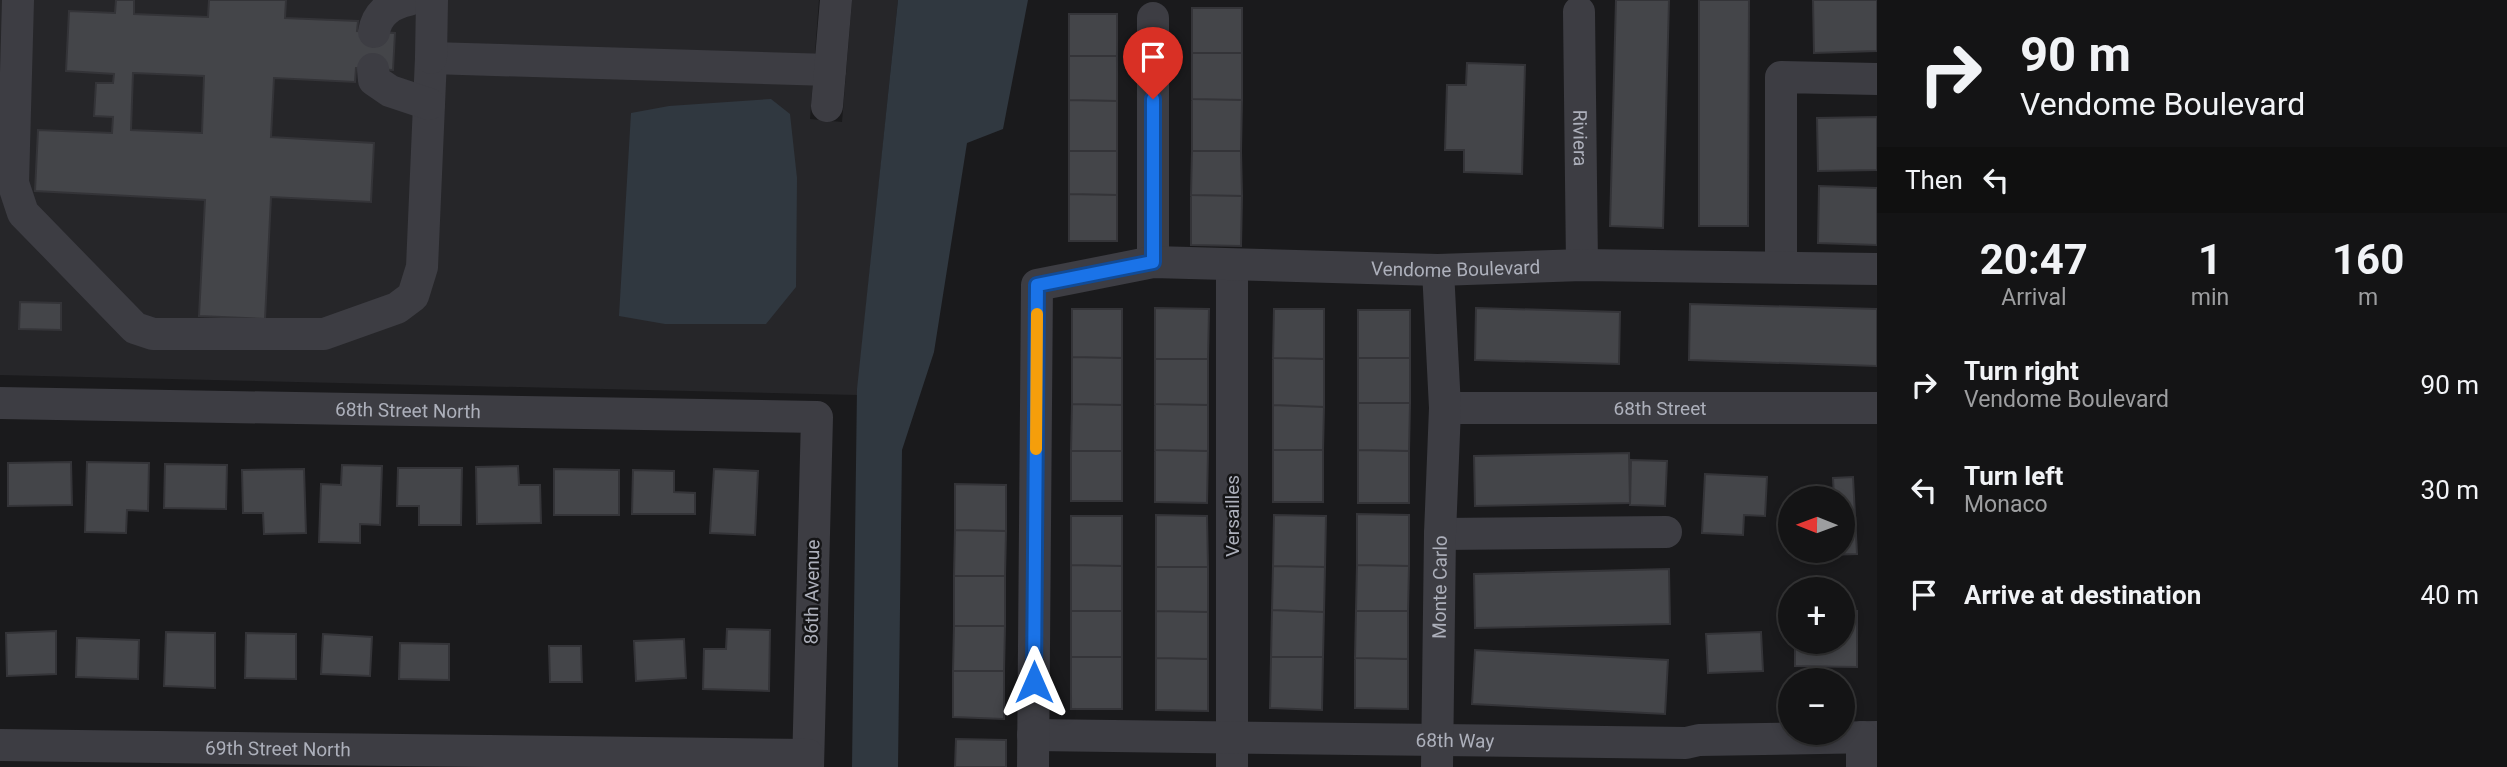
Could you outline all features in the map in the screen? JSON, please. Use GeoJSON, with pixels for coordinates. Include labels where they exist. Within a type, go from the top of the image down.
{"type":"FeatureCollection","features":[{"type":"Feature","properties":{"kind":"street"},"geometry":{"type":"LineString","coordinates":[[18,0],[13,183],[23,213],[135,328],[153,334],[324,334],[397,308],[413,296],[422,267],[432,0]]}},
{"type":"Feature","properties":{"kind":"street"},"geometry":{"type":"LineString","coordinates":[[374,33],[376,23],[384,11],[409,0]]}},
{"type":"Feature","properties":{"kind":"street"},"geometry":{"type":"LineString","coordinates":[[827,106],[836,0]]}},
{"type":"Feature","properties":{"kind":"street","name":"Riviera"},"geometry":{"type":"LineString","coordinates":[[1580,12],[1582,265]]}},
{"type":"Feature","properties":{"kind":"street"},"geometry":{"type":"LineString","coordinates":[[1153,18],[1153,262]]}},
{"type":"Feature","properties":{"kind":"street"},"geometry":{"type":"LineString","coordinates":[[431,58],[830,70]]}},
{"type":"Feature","properties":{"kind":"street"},"geometry":{"type":"LineString","coordinates":[[373,69],[374,80],[380,86],[429,104]]}},
{"type":"Feature","properties":{"kind":"street"},"geometry":{"type":"LineString","coordinates":[[1781,266],[1781,77],[1877,79]]}},
{"type":"Feature","properties":{"kind":"street","name":"Vendome Boulevard"},"geometry":{"type":"LineString","coordinates":[[1033,735],[1037,285],[1153,262],[1438,270],[1582,265],[1877,269]]}},
{"type":"Feature","properties":{"kind":"street","name":"Versailles"},"geometry":{"type":"LineString","coordinates":[[1231,265],[1232,767]]}},
{"type":"Feature","properties":{"kind":"street"},"geometry":{"type":"LineString","coordinates":[[1438,270],[1445,408]]}},
{"type":"Feature","properties":{"kind":"street","name":"68th Street North"},"geometry":{"type":"LineString","coordinates":[[0,404],[817,417]]}},
{"type":"Feature","properties":{"kind":"street","name":"68th Street"},"geometry":{"type":"LineString","coordinates":[[1445,408],[1877,408]]}},
{"type":"Feature","properties":{"kind":"street","name":"Monte Carlo"},"geometry":{"type":"LineString","coordinates":[[1437,752],[1445,408]]}},
{"type":"Feature","properties":{"kind":"street","name":"86th Avenue"},"geometry":{"type":"LineString","coordinates":[[808,761],[817,417]]}},
{"type":"Feature","properties":{"kind":"street"},"geometry":{"type":"LineString","coordinates":[[1440,534],[1666,533]]}},
{"type":"Feature","properties":{"kind":"street"},"geometry":{"type":"LineString","coordinates":[[1033,735],[1033,767]]}},
{"type":"Feature","properties":{"kind":"street","name":"68th Way"},"geometry":{"type":"LineString","coordinates":[[1033,735],[1233,736],[1437,752],[1686,743],[1699,740],[1867,747]]}},
{"type":"Feature","properties":{"kind":"street","name":"69th Street North"},"geometry":{"type":"LineString","coordinates":[[0,745],[808,761]]}},
{"type":"Feature","properties":{"kind":"shaded area"},"geometry":{"type":"Polygon","coordinates":[[[0,0],[819,0],[810,119],[842,122],[852,0],[898,0],[857,395],[0,375],[0,0]]]}},
{"type":"Feature","properties":{"kind":"shaded area"},"geometry":{"type":"Polygon","coordinates":[[[898,0],[1028,0],[1003,129],[967,143],[934,352],[902,450],[898,767],[852,767],[857,389],[898,0]]]}},
{"type":"Feature","properties":{"kind":"shaded area"},"geometry":{"type":"Polygon","coordinates":[[[771,99],[790,114],[797,178],[796,287],[766,324],[665,324],[619,316],[631,113],[669,106],[771,99]]]}},
{"type":"Feature","properties":{"kind":"building"},"geometry":{"type":"Polygon","coordinates":[[[116,0],[134,0],[134,14],[208,17],[209,0],[286,0],[285,18],[358,21],[357,31],[395,33],[393,70],[356,68],[355,82],[274,78],[271,137],[374,143],[371,202],[271,197],[265,319],[199,316],[205,200],[35,191],[38,130],[112,133],[113,117],[94,116],[96,83],[113,83],[114,74],[66,71],[69,11],[115,13],[116,0]],[[133,73],[131,130],[202,133],[204,76],[133,73]]]}},
{"type":"Feature","properties":{"kind":"building"},"geometry":{"type":"Polygon","coordinates":[[[1616,0],[1669,0],[1663,228],[1610,226],[1616,0]]]}},
{"type":"Feature","properties":{"kind":"building"},"geometry":{"type":"Polygon","coordinates":[[[1699,0],[1749,0],[1748,226],[1699,226],[1699,0]]]}},
{"type":"Feature","properties":{"kind":"building"},"geometry":{"type":"Polygon","coordinates":[[[1813,0],[1877,0],[1877,51],[1814,53],[1813,0]]]}},
{"type":"Feature","properties":{"kind":"building"},"geometry":{"type":"Polygon","coordinates":[[[1192,8],[1242,8],[1242,53],[1192,53],[1192,8]]]}},
{"type":"Feature","properties":{"kind":"building"},"geometry":{"type":"Polygon","coordinates":[[[1069,14],[1117,14],[1117,56],[1069,56],[1069,14]]]}},
{"type":"Feature","properties":{"kind":"building"},"geometry":{"type":"Polygon","coordinates":[[[1192,53],[1242,53],[1242,100],[1192,99],[1192,53]]]}},
{"type":"Feature","properties":{"kind":"building"},"geometry":{"type":"Polygon","coordinates":[[[1069,56],[1117,56],[1117,101],[1069,100],[1069,56]]]}},
{"type":"Feature","properties":{"kind":"building"},"geometry":{"type":"Polygon","coordinates":[[[1467,63],[1525,65],[1522,174],[1464,172],[1464,150],[1445,150],[1447,85],[1466,85],[1467,63]]]}},
{"type":"Feature","properties":{"kind":"building"},"geometry":{"type":"Polygon","coordinates":[[[1192,99],[1242,100],[1241,151],[1192,151],[1192,99]]]}},
{"type":"Feature","properties":{"kind":"building"},"geometry":{"type":"Polygon","coordinates":[[[1069,100],[1117,101],[1117,151],[1069,151],[1069,100]]]}},
{"type":"Feature","properties":{"kind":"building"},"geometry":{"type":"Polygon","coordinates":[[[1877,117],[1877,170],[1818,171],[1817,118],[1877,117]]]}},
{"type":"Feature","properties":{"kind":"building"},"geometry":{"type":"Polygon","coordinates":[[[1069,151],[1117,151],[1117,195],[1069,194],[1069,151]]]}},
{"type":"Feature","properties":{"kind":"building"},"geometry":{"type":"Polygon","coordinates":[[[1192,151],[1241,151],[1242,196],[1191,195],[1192,151]]]}},
{"type":"Feature","properties":{"kind":"building"},"geometry":{"type":"Polygon","coordinates":[[[1819,186],[1877,188],[1877,245],[1818,243],[1819,186]]]}},
{"type":"Feature","properties":{"kind":"building"},"geometry":{"type":"Polygon","coordinates":[[[1069,194],[1117,195],[1117,241],[1069,241],[1069,194]]]}},
{"type":"Feature","properties":{"kind":"building"},"geometry":{"type":"Polygon","coordinates":[[[1191,195],[1242,196],[1241,246],[1191,245],[1191,195]]]}},
{"type":"Feature","properties":{"kind":"building"},"geometry":{"type":"Polygon","coordinates":[[[20,302],[61,303],[61,330],[19,329],[20,302]]]}},
{"type":"Feature","properties":{"kind":"building"},"geometry":{"type":"Polygon","coordinates":[[[1690,304],[1877,309],[1877,366],[1689,360],[1690,304]]]}},
{"type":"Feature","properties":{"kind":"building"},"geometry":{"type":"Polygon","coordinates":[[[1155,308],[1209,309],[1208,359],[1155,359],[1155,308]]]}},
{"type":"Feature","properties":{"kind":"building"},"geometry":{"type":"Polygon","coordinates":[[[1476,308],[1620,312],[1619,364],[1475,360],[1476,308]]]}},
{"type":"Feature","properties":{"kind":"building"},"geometry":{"type":"Polygon","coordinates":[[[1072,309],[1122,309],[1122,358],[1072,357],[1072,309]]]}},
{"type":"Feature","properties":{"kind":"building"},"geometry":{"type":"Polygon","coordinates":[[[1274,309],[1324,309],[1324,359],[1273,358],[1274,309]]]}},
{"type":"Feature","properties":{"kind":"building"},"geometry":{"type":"Polygon","coordinates":[[[1358,310],[1410,310],[1410,358],[1358,358],[1358,310]]]}},
{"type":"Feature","properties":{"kind":"building"},"geometry":{"type":"Polygon","coordinates":[[[1072,357],[1122,358],[1122,405],[1072,404],[1072,357]]]}},
{"type":"Feature","properties":{"kind":"building"},"geometry":{"type":"Polygon","coordinates":[[[1273,358],[1324,359],[1324,407],[1273,405],[1273,358]]]}},
{"type":"Feature","properties":{"kind":"building"},"geometry":{"type":"Polygon","coordinates":[[[1358,358],[1410,358],[1410,403],[1358,403],[1358,358]]]}},
{"type":"Feature","properties":{"kind":"building"},"geometry":{"type":"Polygon","coordinates":[[[1155,359],[1208,359],[1208,405],[1155,404],[1155,359]]]}},
{"type":"Feature","properties":{"kind":"building"},"geometry":{"type":"Polygon","coordinates":[[[1358,403],[1410,403],[1409,451],[1358,450],[1358,403]]]}},
{"type":"Feature","properties":{"kind":"building"},"geometry":{"type":"Polygon","coordinates":[[[1072,404],[1122,405],[1122,451],[1071,451],[1072,404]]]}},
{"type":"Feature","properties":{"kind":"building"},"geometry":{"type":"Polygon","coordinates":[[[1155,404],[1208,405],[1208,451],[1155,450],[1155,404]]]}},
{"type":"Feature","properties":{"kind":"building"},"geometry":{"type":"Polygon","coordinates":[[[1273,405],[1324,407],[1323,450],[1273,450],[1273,405]]]}},
{"type":"Feature","properties":{"kind":"building"},"geometry":{"type":"Polygon","coordinates":[[[1155,450],[1208,451],[1207,503],[1155,502],[1155,450]]]}},
{"type":"Feature","properties":{"kind":"building"},"geometry":{"type":"Polygon","coordinates":[[[1273,450],[1323,450],[1323,502],[1273,502],[1273,450]]]}},
{"type":"Feature","properties":{"kind":"building"},"geometry":{"type":"Polygon","coordinates":[[[1358,450],[1409,451],[1409,503],[1358,503],[1358,450]]]}},
{"type":"Feature","properties":{"kind":"building"},"geometry":{"type":"Polygon","coordinates":[[[1071,451],[1122,451],[1122,501],[1071,501],[1071,451]]]}},
{"type":"Feature","properties":{"kind":"building"},"geometry":{"type":"Polygon","coordinates":[[[1629,453],[1630,503],[1475,506],[1474,456],[1629,453]]]}},
{"type":"Feature","properties":{"kind":"building"},"geometry":{"type":"Polygon","coordinates":[[[1631,460],[1667,461],[1665,506],[1630,505],[1631,460]]]}},
{"type":"Feature","properties":{"kind":"building"},"geometry":{"type":"Polygon","coordinates":[[[71,462],[72,505],[8,506],[8,463],[71,462]]]}},
{"type":"Feature","properties":{"kind":"building"},"geometry":{"type":"Polygon","coordinates":[[[87,462],[149,463],[148,511],[127,510],[126,533],[85,532],[87,462]]]}},
{"type":"Feature","properties":{"kind":"building"},"geometry":{"type":"Polygon","coordinates":[[[165,464],[227,465],[226,509],[164,508],[165,464]]]}},
{"type":"Feature","properties":{"kind":"building"},"geometry":{"type":"Polygon","coordinates":[[[342,465],[382,466],[380,525],[360,524],[360,543],[319,542],[321,484],[341,485],[342,465]]]}},
{"type":"Feature","properties":{"kind":"building"},"geometry":{"type":"Polygon","coordinates":[[[518,466],[519,485],[540,485],[541,523],[477,524],[476,467],[518,466]]]}},
{"type":"Feature","properties":{"kind":"building"},"geometry":{"type":"Polygon","coordinates":[[[398,468],[462,468],[461,525],[419,525],[419,506],[397,506],[398,468]]]}},
{"type":"Feature","properties":{"kind":"building"},"geometry":{"type":"Polygon","coordinates":[[[304,469],[306,533],[264,534],[263,513],[243,513],[242,470],[304,469]]]}},
{"type":"Feature","properties":{"kind":"building"},"geometry":{"type":"Polygon","coordinates":[[[554,469],[619,470],[619,515],[554,515],[554,469]]]}},
{"type":"Feature","properties":{"kind":"building"},"geometry":{"type":"Polygon","coordinates":[[[714,469],[758,471],[755,535],[710,533],[714,469]]]}},
{"type":"Feature","properties":{"kind":"building"},"geometry":{"type":"Polygon","coordinates":[[[633,470],[674,471],[674,492],[695,493],[695,514],[632,514],[633,470]]]}},
{"type":"Feature","properties":{"kind":"building"},"geometry":{"type":"Polygon","coordinates":[[[1705,474],[1767,477],[1765,516],[1744,515],[1743,535],[1702,533],[1705,474]]]}},
{"type":"Feature","properties":{"kind":"building"},"geometry":{"type":"Polygon","coordinates":[[[1853,477],[1853,486],[1833,486],[1833,478],[1853,477]]]}},
{"type":"Feature","properties":{"kind":"building"},"geometry":{"type":"Polygon","coordinates":[[[955,484],[1006,485],[1006,531],[955,530],[955,484]]]}},
{"type":"Feature","properties":{"kind":"building"},"geometry":{"type":"Polygon","coordinates":[[[1357,514],[1409,515],[1409,566],[1357,565],[1357,514]]]}},
{"type":"Feature","properties":{"kind":"building"},"geometry":{"type":"Polygon","coordinates":[[[1156,515],[1207,516],[1208,567],[1156,567],[1156,515]]]}},
{"type":"Feature","properties":{"kind":"building"},"geometry":{"type":"Polygon","coordinates":[[[1274,515],[1326,516],[1325,567],[1273,566],[1274,515]]]}},
{"type":"Feature","properties":{"kind":"building"},"geometry":{"type":"Polygon","coordinates":[[[1071,516],[1122,516],[1122,566],[1071,565],[1071,516]]]}},
{"type":"Feature","properties":{"kind":"building"},"geometry":{"type":"Polygon","coordinates":[[[1855,516],[1857,554],[1855,554],[1855,516]]]}},
{"type":"Feature","properties":{"kind":"building"},"geometry":{"type":"Polygon","coordinates":[[[955,530],[1006,531],[1005,576],[954,576],[955,530]]]}},
{"type":"Feature","properties":{"kind":"building"},"geometry":{"type":"Polygon","coordinates":[[[1071,565],[1122,566],[1122,611],[1071,611],[1071,565]]]}},
{"type":"Feature","properties":{"kind":"building"},"geometry":{"type":"Polygon","coordinates":[[[1357,565],[1409,566],[1408,611],[1356,611],[1357,565]]]}},
{"type":"Feature","properties":{"kind":"building"},"geometry":{"type":"Polygon","coordinates":[[[1273,566],[1325,567],[1324,612],[1272,610],[1273,566]]]}},
{"type":"Feature","properties":{"kind":"building"},"geometry":{"type":"Polygon","coordinates":[[[1156,567],[1208,567],[1208,612],[1156,611],[1156,567]]]}},
{"type":"Feature","properties":{"kind":"building"},"geometry":{"type":"Polygon","coordinates":[[[1669,569],[1670,624],[1475,628],[1474,574],[1669,569]]]}},
{"type":"Feature","properties":{"kind":"building"},"geometry":{"type":"Polygon","coordinates":[[[954,576],[1005,576],[1005,626],[954,626],[954,576]]]}},
{"type":"Feature","properties":{"kind":"building"},"geometry":{"type":"Polygon","coordinates":[[[1272,610],[1324,612],[1323,657],[1271,657],[1272,610]]]}},
{"type":"Feature","properties":{"kind":"building"},"geometry":{"type":"Polygon","coordinates":[[[1071,611],[1122,611],[1122,657],[1071,657],[1071,611]]]}},
{"type":"Feature","properties":{"kind":"building"},"geometry":{"type":"Polygon","coordinates":[[[1156,611],[1208,612],[1208,659],[1156,658],[1156,611]]]}},
{"type":"Feature","properties":{"kind":"building"},"geometry":{"type":"Polygon","coordinates":[[[1356,611],[1408,611],[1408,659],[1355,658],[1356,611]]]}},
{"type":"Feature","properties":{"kind":"building"},"geometry":{"type":"Polygon","coordinates":[[[1857,611],[1857,667],[1795,666],[1795,654],[1855,654],[1857,611]]]}},
{"type":"Feature","properties":{"kind":"building"},"geometry":{"type":"Polygon","coordinates":[[[954,626],[1005,626],[1004,671],[953,671],[954,626]]]}},
{"type":"Feature","properties":{"kind":"building"},"geometry":{"type":"Polygon","coordinates":[[[727,629],[770,630],[769,691],[703,689],[704,649],[726,649],[727,629]]]}},
{"type":"Feature","properties":{"kind":"building"},"geometry":{"type":"Polygon","coordinates":[[[56,631],[56,674],[7,676],[6,633],[56,631]]]}},
{"type":"Feature","properties":{"kind":"building"},"geometry":{"type":"Polygon","coordinates":[[[166,632],[215,633],[215,688],[164,686],[166,632]]]}},
{"type":"Feature","properties":{"kind":"building"},"geometry":{"type":"Polygon","coordinates":[[[1761,632],[1763,671],[1708,673],[1706,634],[1761,632]]]}},
{"type":"Feature","properties":{"kind":"building"},"geometry":{"type":"Polygon","coordinates":[[[246,633],[296,634],[296,679],[245,678],[246,633]]]}},
{"type":"Feature","properties":{"kind":"building"},"geometry":{"type":"Polygon","coordinates":[[[323,634],[372,637],[370,676],[321,674],[323,634]]]}},
{"type":"Feature","properties":{"kind":"building"},"geometry":{"type":"Polygon","coordinates":[[[77,638],[139,640],[138,679],[76,677],[77,638]]]}},
{"type":"Feature","properties":{"kind":"building"},"geometry":{"type":"Polygon","coordinates":[[[684,639],[686,678],[636,681],[634,641],[684,639]]]}},
{"type":"Feature","properties":{"kind":"building"},"geometry":{"type":"Polygon","coordinates":[[[400,643],[449,644],[449,680],[399,679],[400,643]]]}},
{"type":"Feature","properties":{"kind":"building"},"geometry":{"type":"Polygon","coordinates":[[[549,646],[581,646],[582,682],[550,682],[549,646]]]}},
{"type":"Feature","properties":{"kind":"building"},"geometry":{"type":"Polygon","coordinates":[[[1475,650],[1668,660],[1665,714],[1472,704],[1475,650]]]}},
{"type":"Feature","properties":{"kind":"building"},"geometry":{"type":"Polygon","coordinates":[[[1071,657],[1122,657],[1122,709],[1071,709],[1071,657]]]}},
{"type":"Feature","properties":{"kind":"building"},"geometry":{"type":"Polygon","coordinates":[[[1271,657],[1323,657],[1322,710],[1270,708],[1271,657]]]}},
{"type":"Feature","properties":{"kind":"building"},"geometry":{"type":"Polygon","coordinates":[[[1156,658],[1208,659],[1208,711],[1156,710],[1156,658]]]}},
{"type":"Feature","properties":{"kind":"building"},"geometry":{"type":"Polygon","coordinates":[[[1355,658],[1408,659],[1408,709],[1355,708],[1355,658]]]}},
{"type":"Feature","properties":{"kind":"building"},"geometry":{"type":"Polygon","coordinates":[[[953,671],[1004,671],[1004,719],[953,717],[953,671]]]}},
{"type":"Feature","properties":{"kind":"building"},"geometry":{"type":"Polygon","coordinates":[[[956,739],[1006,740],[1006,767],[955,767],[956,739]]]}},
{"type":"Feature","properties":{"kind":"slow traffic"},"geometry":{"type":"LineString","coordinates":[[1036,449],[1037,314]]}},
{"type":"Feature","properties":{"kind":"route"},"geometry":{"type":"LineString","coordinates":[[1034,682],[1037,285],[1153,262],[1153,99]]}}]}
